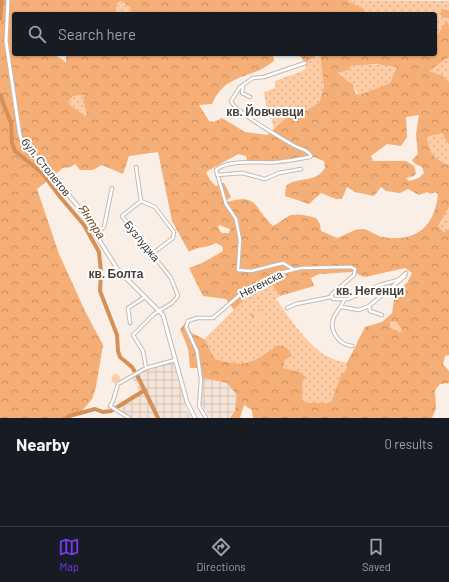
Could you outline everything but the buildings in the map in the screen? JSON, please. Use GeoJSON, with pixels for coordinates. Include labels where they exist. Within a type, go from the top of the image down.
{"type":"FeatureCollection","features":[{"type":"Feature","properties":{"kind":"main road","name":"бул. Столетов"},"geometry":{"type":"LineString","coordinates":[[8,0],[6,41],[20,136],[23,142],[77,204],[118,270],[160,311],[166,324],[188,407],[195,418]]}},
{"type":"Feature","properties":{"kind":"street"},"geometry":{"type":"LineString","coordinates":[[293,269],[283,263],[250,271],[238,270],[240,240],[236,219],[226,204],[223,187],[216,170],[225,165],[278,162],[311,156],[308,152],[292,144],[234,107],[231,101],[244,84],[253,78],[264,77],[305,64]]}},
{"type":"Feature","properties":{"kind":"street"},"geometry":{"type":"LineString","coordinates":[[244,84],[241,90],[246,96],[250,97]]}},
{"type":"Feature","properties":{"kind":"street"},"geometry":{"type":"LineString","coordinates":[[136,167],[140,201],[156,208],[174,232],[173,238],[152,254]]}},
{"type":"Feature","properties":{"kind":"street"},"geometry":{"type":"LineString","coordinates":[[217,175],[242,173],[265,179],[279,173],[301,169]]}},
{"type":"Feature","properties":{"kind":"street"},"geometry":{"type":"LineString","coordinates":[[96,233],[104,227],[112,188]]}},
{"type":"Feature","properties":{"kind":"street","name":"Бузлуджа"},"geometry":{"type":"LineString","coordinates":[[140,201],[122,216],[171,278],[178,296],[172,303],[160,311]]}},
{"type":"Feature","properties":{"kind":"street","name":"Негенска"},"geometry":{"type":"LineString","coordinates":[[206,418],[199,406],[201,380],[197,351],[186,325],[188,321],[197,318],[213,318],[242,293],[270,278],[293,269],[314,266],[351,267],[355,269],[354,275],[331,297]]}},
{"type":"Feature","properties":{"kind":"street"},"geometry":{"type":"LineString","coordinates":[[287,308],[296,304],[331,297],[333,299],[344,300],[380,285],[398,280],[406,273],[403,279],[369,306],[359,310],[341,307]]}},
{"type":"Feature","properties":{"kind":"street"},"geometry":{"type":"LineString","coordinates":[[130,322],[128,308],[146,297]]}},
{"type":"Feature","properties":{"kind":"street"},"geometry":{"type":"LineString","coordinates":[[344,300],[333,319],[334,330],[342,344],[352,346]]}},
{"type":"Feature","properties":{"kind":"street"},"geometry":{"type":"LineString","coordinates":[[369,306],[370,311],[382,316]]}},
{"type":"Feature","properties":{"kind":"street"},"geometry":{"type":"LineString","coordinates":[[146,368],[143,352],[133,335],[160,311]]}},
{"type":"Feature","properties":{"kind":"street"},"geometry":{"type":"LineString","coordinates":[[129,418],[110,406],[118,384],[146,368],[175,360]]}},
{"type":"Feature","properties":{"kind":"shaded area"},"geometry":{"type":"Polygon","coordinates":[[[173,362],[187,411],[192,418],[126,418],[118,404],[139,391],[132,378],[145,369],[173,362]]]}},
{"type":"Feature","properties":{"kind":"shaded area"},"geometry":{"type":"Polygon","coordinates":[[[201,377],[227,383],[237,395],[235,411],[230,418],[211,418],[201,404],[199,406],[201,377]]]}},
{"type":"Feature","properties":{"kind":"green space"},"geometry":{"type":"Polygon","coordinates":[[[0,0],[348,0],[363,8],[366,12],[131,12],[130,7],[122,1],[116,6],[116,12],[12,12],[12,56],[55,56],[66,63],[66,56],[273,56],[274,61],[260,70],[241,77],[224,86],[212,104],[199,105],[209,121],[214,122],[222,118],[245,132],[267,135],[286,118],[288,112],[293,108],[305,111],[319,103],[324,87],[320,56],[437,56],[437,34],[446,21],[449,25],[449,57],[429,71],[441,75],[449,82],[449,145],[442,133],[427,137],[429,148],[433,155],[449,165],[449,207],[438,226],[444,232],[449,229],[449,355],[445,356],[443,364],[449,371],[449,383],[440,384],[435,390],[436,409],[432,418],[253,418],[252,410],[244,405],[240,418],[230,418],[235,411],[237,395],[227,383],[202,378],[200,368],[190,368],[188,348],[180,329],[185,323],[192,333],[204,339],[215,359],[226,362],[249,362],[255,360],[278,345],[285,347],[290,351],[292,356],[285,360],[283,368],[300,372],[306,377],[302,382],[302,400],[306,403],[331,403],[341,375],[347,370],[347,363],[365,327],[382,322],[392,313],[395,292],[407,283],[412,273],[405,268],[365,277],[352,272],[319,274],[311,278],[314,286],[280,296],[273,286],[267,284],[247,297],[234,310],[226,299],[203,296],[189,268],[202,263],[223,251],[222,246],[216,243],[189,252],[172,221],[158,152],[129,156],[123,174],[102,165],[93,170],[80,170],[75,164],[71,167],[63,168],[37,189],[59,254],[85,311],[103,345],[96,387],[92,399],[81,412],[70,418],[0,418],[0,0]],[[376,64],[351,66],[348,70],[337,73],[352,84],[356,94],[359,95],[390,83],[397,67],[376,64]],[[84,95],[73,96],[68,102],[85,116],[87,113],[83,102],[84,95]],[[419,115],[406,117],[407,137],[401,146],[387,144],[371,156],[373,161],[406,161],[414,166],[416,173],[414,176],[406,178],[409,181],[419,178],[424,173],[422,167],[415,164],[412,160],[418,154],[416,134],[419,115]],[[238,154],[206,172],[210,180],[216,186],[224,183],[231,197],[223,203],[243,199],[250,200],[258,207],[273,226],[293,215],[305,215],[316,218],[320,224],[321,231],[337,238],[359,229],[363,229],[383,237],[395,238],[414,234],[422,230],[433,215],[438,194],[435,192],[431,194],[427,192],[419,195],[408,189],[400,193],[386,191],[381,187],[374,196],[355,192],[347,187],[342,199],[336,199],[321,193],[309,204],[285,196],[286,186],[296,181],[316,176],[325,168],[324,161],[314,157],[278,163],[248,163],[246,156],[238,154]],[[219,225],[218,228],[222,233],[229,233],[230,229],[219,225]]]}},
{"type":"Feature","properties":{"kind":"green space"},"geometry":{"type":"Polygon","coordinates":[[[122,1],[130,7],[131,12],[116,12],[116,6],[122,1]]]}},
{"type":"Feature","properties":{"kind":"green space"},"geometry":{"type":"Polygon","coordinates":[[[348,1],[449,1],[449,10],[446,9],[442,17],[449,19],[449,25],[447,22],[437,34],[437,12],[366,12],[363,8],[348,1]]]}},
{"type":"Feature","properties":{"kind":"green space"},"geometry":{"type":"Polygon","coordinates":[[[442,9],[449,10],[449,19],[442,17],[440,14],[442,9]]]}},
{"type":"Feature","properties":{"kind":"green space"},"geometry":{"type":"Polygon","coordinates":[[[299,56],[316,56],[305,63],[299,56]]]}},
{"type":"Feature","properties":{"kind":"green space"},"geometry":{"type":"Polygon","coordinates":[[[317,56],[320,56],[324,87],[319,103],[305,111],[288,112],[286,118],[274,129],[264,92],[275,88],[275,81],[302,71],[306,68],[305,63],[317,56]]]}},
{"type":"Feature","properties":{"kind":"green space"},"geometry":{"type":"Polygon","coordinates":[[[449,57],[449,82],[441,75],[429,71],[449,57]]]}},
{"type":"Feature","properties":{"kind":"green space"},"geometry":{"type":"Polygon","coordinates":[[[386,64],[398,67],[390,83],[359,95],[349,81],[340,77],[337,73],[351,66],[386,64]]]}},
{"type":"Feature","properties":{"kind":"green space"},"geometry":{"type":"Polygon","coordinates":[[[84,95],[83,102],[87,113],[85,116],[68,102],[73,96],[84,95]]]}},
{"type":"Feature","properties":{"kind":"green space"},"geometry":{"type":"Polygon","coordinates":[[[442,133],[449,145],[449,165],[433,155],[428,143],[427,137],[442,133]]]}},
{"type":"Feature","properties":{"kind":"green space"},"geometry":{"type":"Polygon","coordinates":[[[449,207],[449,229],[444,232],[438,226],[449,207]]]}},
{"type":"Feature","properties":{"kind":"green space"},"geometry":{"type":"Polygon","coordinates":[[[267,284],[273,286],[280,296],[276,299],[293,323],[314,347],[331,358],[347,363],[347,370],[331,403],[306,403],[302,400],[302,382],[306,377],[300,372],[283,368],[285,360],[278,345],[255,360],[235,363],[215,359],[204,339],[247,297],[267,284]]]}},
{"type":"Feature","properties":{"kind":"green space"},"geometry":{"type":"Polygon","coordinates":[[[258,309],[265,316],[257,323],[250,315],[258,309]]]}},
{"type":"Feature","properties":{"kind":"green space"},"geometry":{"type":"Polygon","coordinates":[[[390,321],[397,322],[402,330],[400,333],[388,326],[390,321]]]}},
{"type":"Feature","properties":{"kind":"green space"},"geometry":{"type":"Polygon","coordinates":[[[114,375],[118,375],[120,379],[118,383],[114,383],[112,381],[112,377],[114,375]]]}},
{"type":"Feature","properties":{"kind":"waterway","name":"Янтра"},"geometry":{"type":"LineString","coordinates":[[0,19],[2,0]]}},
{"type":"Feature","properties":{"kind":"waterway","name":"Янтра"},"geometry":{"type":"LineString","coordinates":[[0,95],[11,123],[12,143],[15,151],[43,174],[84,225],[99,252],[101,272],[100,291],[117,335],[120,357],[132,367],[158,418]]}},
{"type":"Feature","properties":{"kind":"waterway"},"geometry":{"type":"LineString","coordinates":[[67,418],[69,416],[95,409],[103,412],[111,411],[145,390]]}},
{"type":"Feature","properties":{"kind":"district","name":"кв. Йовчевци"},"geometry":{"type":"Point","coordinates":[265,112]}},
{"type":"Feature","properties":{"kind":"district","name":"кв. Болта"},"geometry":{"type":"Point","coordinates":[116,274]}},
{"type":"Feature","properties":{"kind":"district","name":"кв. Негенци"},"geometry":{"type":"Point","coordinates":[370,291]}}]}
